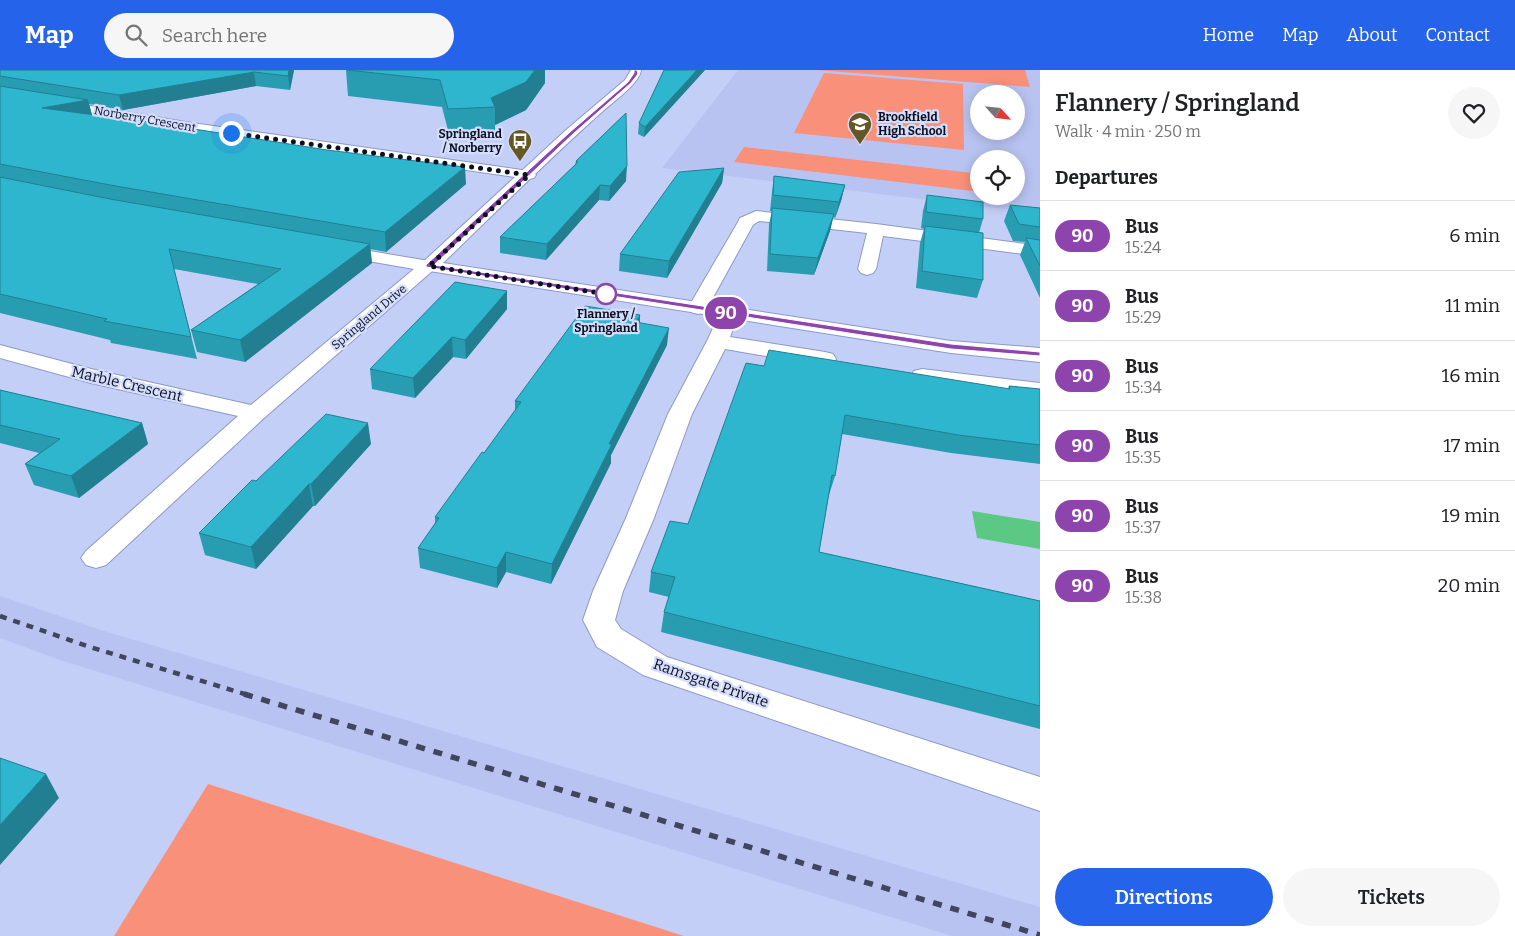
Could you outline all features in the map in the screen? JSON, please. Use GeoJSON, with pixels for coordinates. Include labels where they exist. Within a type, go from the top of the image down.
{"type":"FeatureCollection","features":[{"type":"Feature","properties":{"kind":"street","name":"Springland Drive"},"geometry":{"type":"LineString","coordinates":[[96,558],[256,413],[429,266],[629,82],[636,74],[636,70]]}},
{"type":"Feature","properties":{"kind":"street","name":"Norberry Crescent"},"geometry":{"type":"LineString","coordinates":[[0,94],[201,128],[529,175]]}},
{"type":"Feature","properties":{"kind":"street","name":"Ramsgate Private"},"geometry":{"type":"LineString","coordinates":[[1040,251],[794,219],[756,216],[746,222],[715,321],[640,518],[608,591],[599,620],[608,638],[655,666],[1040,794]]}},
{"type":"Feature","properties":{"kind":"street"},"geometry":{"type":"LineString","coordinates":[[867,269],[876,229]]}},
{"type":"Feature","properties":{"kind":"street"},"geometry":{"type":"LineString","coordinates":[[318,247],[429,266],[715,321],[1040,355]]}},
{"type":"Feature","properties":{"kind":"street"},"geometry":{"type":"LineString","coordinates":[[715,321],[841,362]]}},
{"type":"Feature","properties":{"kind":"street","name":"Marble Crescent"},"geometry":{"type":"LineString","coordinates":[[0,351],[91,376],[256,413]]}},
{"type":"Feature","properties":{"kind":"street"},"geometry":{"type":"LineString","coordinates":[[898,372],[1040,390]]}},
{"type":"Feature","properties":{"kind":"shaded area","name":"Brookfield High School"},"geometry":{"type":"Polygon","coordinates":[[[738,70],[1040,70],[1040,213],[973,205],[1025,205],[1025,150],[970,150],[970,205],[662,168],[738,70]]]}},
{"type":"Feature","properties":{"kind":"shaded area"},"geometry":{"type":"Polygon","coordinates":[[[817,70],[1025,70],[1030,87],[1025,85],[817,70]]]}},
{"type":"Feature","properties":{"kind":"shaded area"},"geometry":{"type":"Polygon","coordinates":[[[824,73],[963,84],[964,150],[794,133],[824,73]]]}},
{"type":"Feature","properties":{"kind":"shaded area"},"geometry":{"type":"Polygon","coordinates":[[[744,147],[970,173],[970,191],[734,162],[744,147]]]}},
{"type":"Feature","properties":{"kind":"shaded area"},"geometry":{"type":"Polygon","coordinates":[[[972,511],[1040,522],[1040,549],[977,538],[972,511]]]}},
{"type":"Feature","properties":{"kind":"shaded area"},"geometry":{"type":"Polygon","coordinates":[[[0,596],[104,631],[1040,907],[1040,936],[952,936],[60,660],[0,638],[0,596]]]}},
{"type":"Feature","properties":{"kind":"shaded area"},"geometry":{"type":"Polygon","coordinates":[[[208,784],[684,936],[114,936],[208,784]]]}},
{"type":"Feature","properties":{"kind":"building"},"geometry":{"type":"Polygon","coordinates":[[[0,70],[289,70],[288,76],[254,72],[119,95],[0,76],[0,70]]]}},
{"type":"Feature","properties":{"kind":"building"},"geometry":{"type":"Polygon","coordinates":[[[347,70],[535,70],[526,82],[491,98],[495,107],[448,109],[440,80],[347,70]]]}},
{"type":"Feature","properties":{"kind":"building"},"geometry":{"type":"Polygon","coordinates":[[[664,70],[697,70],[645,127],[639,123],[664,70]]]}},
{"type":"Feature","properties":{"kind":"building"},"geometry":{"type":"Polygon","coordinates":[[[0,86],[88,100],[42,108],[156,123],[327,150],[465,167],[385,232],[110,185],[0,164],[0,86]]]}},
{"type":"Feature","properties":{"kind":"building"},"geometry":{"type":"Polygon","coordinates":[[[626,113],[627,166],[610,186],[600,185],[547,244],[500,237],[578,162],[576,161],[626,113]]]}},
{"type":"Feature","properties":{"kind":"building"},"geometry":{"type":"Polygon","coordinates":[[[724,168],[669,261],[620,254],[679,172],[724,168]]]}},
{"type":"Feature","properties":{"kind":"building"},"geometry":{"type":"Polygon","coordinates":[[[774,176],[845,185],[839,202],[773,195],[774,176]]]}},
{"type":"Feature","properties":{"kind":"building"},"geometry":{"type":"Polygon","coordinates":[[[0,177],[110,199],[370,244],[240,340],[191,330],[281,269],[169,249],[191,337],[104,321],[107,319],[0,294],[0,177]]]}},
{"type":"Feature","properties":{"kind":"building"},"geometry":{"type":"Polygon","coordinates":[[[927,195],[970,200],[970,205],[983,205],[983,219],[926,212],[927,195]]]}},
{"type":"Feature","properties":{"kind":"building"},"geometry":{"type":"Polygon","coordinates":[[[1010,205],[1040,208],[1040,227],[1019,224],[1010,205]]]}},
{"type":"Feature","properties":{"kind":"building"},"geometry":{"type":"Polygon","coordinates":[[[772,208],[834,214],[818,258],[770,254],[772,208]]]}},
{"type":"Feature","properties":{"kind":"building"},"geometry":{"type":"Polygon","coordinates":[[[925,226],[983,233],[983,280],[922,271],[925,226]]]}},
{"type":"Feature","properties":{"kind":"building"},"geometry":{"type":"Polygon","coordinates":[[[1026,238],[1040,240],[1040,266],[1026,238]]]}},
{"type":"Feature","properties":{"kind":"building"},"geometry":{"type":"Polygon","coordinates":[[[455,282],[507,291],[465,340],[452,337],[413,378],[370,369],[455,282]]]}},
{"type":"Feature","properties":{"kind":"building"},"geometry":{"type":"Polygon","coordinates":[[[585,306],[640,315],[636,322],[669,328],[609,444],[612,444],[552,564],[506,552],[497,568],[418,548],[439,518],[435,517],[521,402],[515,401],[585,306]]]}},
{"type":"Feature","properties":{"kind":"building"},"geometry":{"type":"Polygon","coordinates":[[[769,350],[1010,389],[1009,386],[1040,389],[1040,445],[958,435],[845,415],[835,476],[832,475],[819,552],[1040,601],[1040,706],[664,612],[675,577],[651,572],[670,521],[688,524],[746,363],[764,366],[769,350]]]}},
{"type":"Feature","properties":{"kind":"building"},"geometry":{"type":"Polygon","coordinates":[[[0,390],[142,423],[71,476],[25,464],[60,439],[0,425],[0,390]]]}},
{"type":"Feature","properties":{"kind":"building"},"geometry":{"type":"Polygon","coordinates":[[[326,414],[368,423],[251,547],[199,533],[252,480],[256,481],[326,414]]]}},
{"type":"Feature","properties":{"kind":"building"},"geometry":{"type":"Polygon","coordinates":[[[0,758],[46,774],[0,825],[0,758]]]}},
{"type":"Feature","properties":{"kind":"railway"},"geometry":{"type":"LineString","coordinates":[[0,616],[90,647],[248,695]]}},
{"type":"Feature","properties":{"kind":"railway"},"geometry":{"type":"LineString","coordinates":[[244,694],[1040,935]]}},
{"type":"Feature","properties":{"kind":"bus line","name":"90"},"geometry":{"type":"LineString","coordinates":[[636,70],[636,74],[629,82],[606,104],[572,133],[429,266],[951,347],[1040,355]]}},
{"type":"Feature","properties":{"kind":"place","name":"Brookfield High School"},"geometry":{"type":"Point","coordinates":[860,145]}},
{"type":"Feature","properties":{"kind":"place","name":"Springland / Norberry"},"geometry":{"type":"Point","coordinates":[520,162]}},
{"type":"Feature","properties":{"kind":"place","name":"Flannery / Springland"},"geometry":{"type":"Point","coordinates":[606,294]}},
{"type":"Feature","properties":{"kind":"route"},"geometry":{"type":"LineString","coordinates":[[231,133],[529,175],[429,266],[606,294]]}}]}
